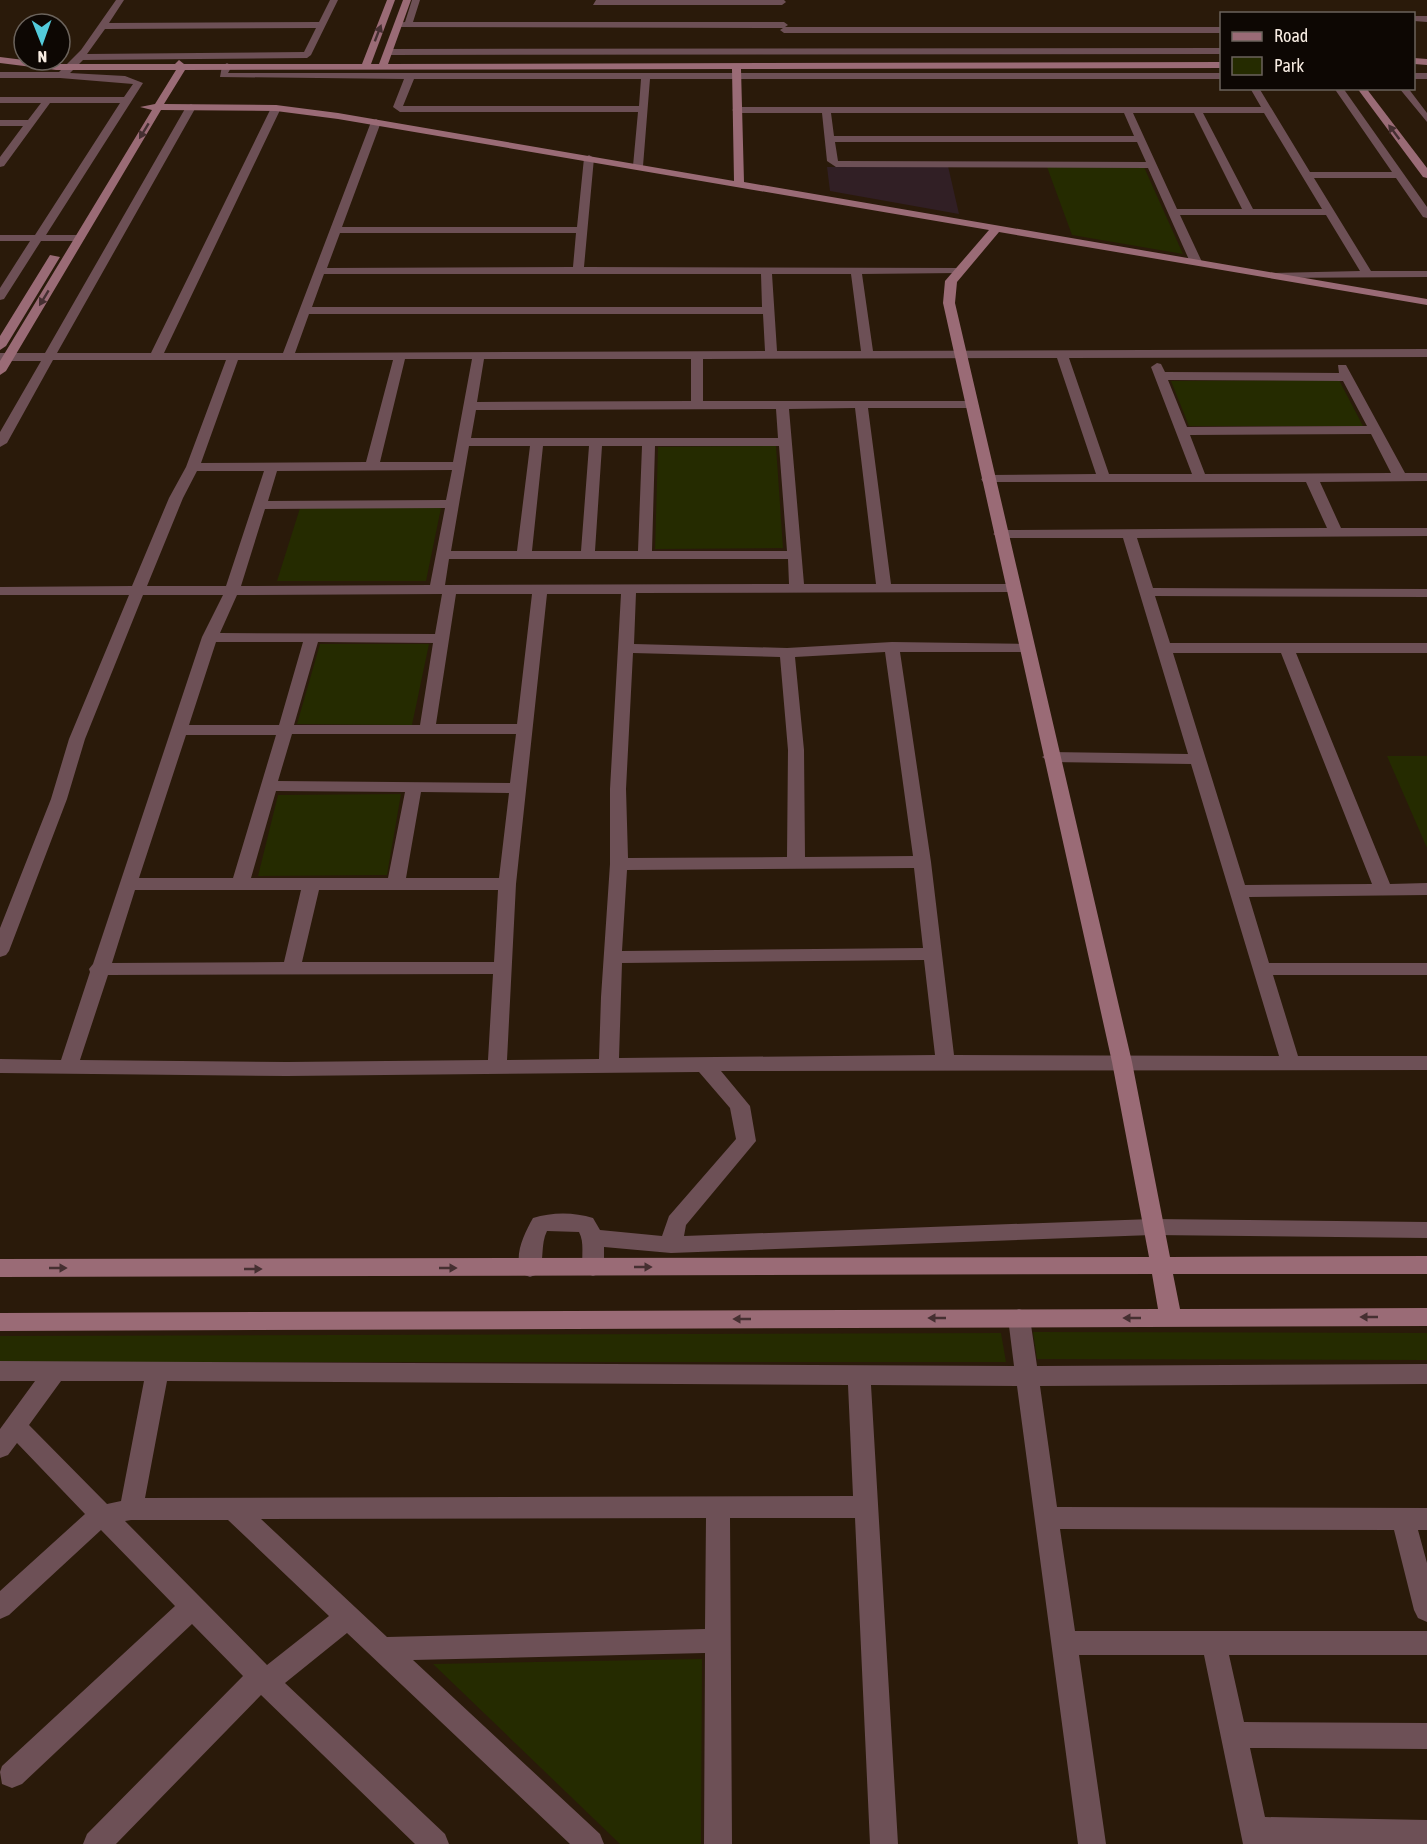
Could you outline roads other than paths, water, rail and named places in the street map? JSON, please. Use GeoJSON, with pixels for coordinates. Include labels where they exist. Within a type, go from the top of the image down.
{"type":"FeatureCollection","features":[{"type":"Feature","properties":{"kind":"street"},"geometry":{"type":"LineString","coordinates":[[72,64],[120,0]]}},
{"type":"Feature","properties":{"kind":"street"},"geometry":{"type":"LineString","coordinates":[[72,65],[303,55],[309,53],[334,0]]}},
{"type":"Feature","properties":{"kind":"street"},"geometry":{"type":"LineString","coordinates":[[367,64],[391,0]]}},
{"type":"Feature","properties":{"kind":"street"},"geometry":{"type":"LineString","coordinates":[[403,25],[407,0]]}},
{"type":"Feature","properties":{"kind":"street"},"geometry":{"type":"LineString","coordinates":[[384,64],[416,0]]}},
{"type":"Feature","properties":{"kind":"street"},"geometry":{"type":"LineString","coordinates":[[593,25],[596,1],[782,1],[787,64]]}},
{"type":"Feature","properties":{"kind":"street"},"geometry":{"type":"LineString","coordinates":[[604,25],[607,1]]}},
{"type":"Feature","properties":{"kind":"street"},"geometry":{"type":"LineString","coordinates":[[102,26],[322,25]]}},
{"type":"Feature","properties":{"kind":"street"},"geometry":{"type":"LineString","coordinates":[[403,25],[1220,30]]}},
{"type":"Feature","properties":{"kind":"street"},"geometry":{"type":"LineString","coordinates":[[1053,30],[1061,51]]}},
{"type":"Feature","properties":{"kind":"street"},"geometry":{"type":"LineString","coordinates":[[388,52],[1220,51]]}},
{"type":"Feature","properties":{"kind":"street"},"geometry":{"type":"LineString","coordinates":[[384,64],[1187,65],[1220,63]]}},
{"type":"Feature","properties":{"kind":"street"},"geometry":{"type":"LineString","coordinates":[[176,66],[1220,63]]}},
{"type":"Feature","properties":{"kind":"street"},"geometry":{"type":"LineString","coordinates":[[72,65],[367,64]]}},
{"type":"Feature","properties":{"kind":"street"},"geometry":{"type":"LineString","coordinates":[[0,297],[6,277],[39,238],[137,88],[138,83],[134,81],[72,65]]}},
{"type":"Feature","properties":{"kind":"street"},"geometry":{"type":"LineString","coordinates":[[736,65],[739,184]]}},
{"type":"Feature","properties":{"kind":"street"},"geometry":{"type":"LineString","coordinates":[[1187,65],[1192,76]]}},
{"type":"Feature","properties":{"kind":"street"},"geometry":{"type":"LineString","coordinates":[[120,147],[145,107],[176,66]]}},
{"type":"Feature","properties":{"kind":"street"},"geometry":{"type":"LineString","coordinates":[[0,371],[4,357],[80,238],[158,107],[176,66]]}},
{"type":"Feature","properties":{"kind":"street"},"geometry":{"type":"LineString","coordinates":[[226,66],[223,75],[228,76],[1220,76]]}},
{"type":"Feature","properties":{"kind":"street"},"geometry":{"type":"LineString","coordinates":[[0,75],[21,72]]}},
{"type":"Feature","properties":{"kind":"street"},"geometry":{"type":"LineString","coordinates":[[410,76],[400,109],[643,109]]}},
{"type":"Feature","properties":{"kind":"street"},"geometry":{"type":"LineString","coordinates":[[638,166],[646,76]]}},
{"type":"Feature","properties":{"kind":"street"},"geometry":{"type":"LineString","coordinates":[[1255,90],[1367,274]]}},
{"type":"Feature","properties":{"kind":"street"},"geometry":{"type":"LineString","coordinates":[[1339,90],[1427,215]]}},
{"type":"Feature","properties":{"kind":"street"},"geometry":{"type":"LineString","coordinates":[[1363,90],[1427,175]]}},
{"type":"Feature","properties":{"kind":"street"},"geometry":{"type":"LineString","coordinates":[[1375,90],[1427,158]]}},
{"type":"Feature","properties":{"kind":"street"},"geometry":{"type":"LineString","coordinates":[[1405,90],[1427,119]]}},
{"type":"Feature","properties":{"kind":"street"},"geometry":{"type":"LineString","coordinates":[[0,100],[129,100]]}},
{"type":"Feature","properties":{"kind":"street"},"geometry":{"type":"LineString","coordinates":[[0,164],[47,100]]}},
{"type":"Feature","properties":{"kind":"street"},"geometry":{"type":"LineString","coordinates":[[0,443],[191,106]]}},
{"type":"Feature","properties":{"kind":"street"},"geometry":{"type":"LineString","coordinates":[[145,107],[276,108],[376,122],[1427,302]]}},
{"type":"Feature","properties":{"kind":"street"},"geometry":{"type":"LineString","coordinates":[[155,357],[276,108]]}},
{"type":"Feature","properties":{"kind":"street"},"geometry":{"type":"LineString","coordinates":[[737,110],[1267,110]]}},
{"type":"Feature","properties":{"kind":"street"},"geometry":{"type":"LineString","coordinates":[[826,110],[832,161],[844,165],[1151,165]]}},
{"type":"Feature","properties":{"kind":"street"},"geometry":{"type":"LineString","coordinates":[[1126,110],[1196,262]]}},
{"type":"Feature","properties":{"kind":"street"},"geometry":{"type":"LineString","coordinates":[[1197,110],[1249,212]]}},
{"type":"Feature","properties":{"kind":"street"},"geometry":{"type":"LineString","coordinates":[[288,356],[318,271],[376,122]]}},
{"type":"Feature","properties":{"kind":"street"},"geometry":{"type":"LineString","coordinates":[[0,123],[30,123]]}},
{"type":"Feature","properties":{"kind":"street"},"geometry":{"type":"LineString","coordinates":[[830,139],[1140,139]]}},
{"type":"Feature","properties":{"kind":"street"},"geometry":{"type":"LineString","coordinates":[[578,270],[590,158]]}},
{"type":"Feature","properties":{"kind":"street"},"geometry":{"type":"LineString","coordinates":[[1306,175],[1399,175]]}},
{"type":"Feature","properties":{"kind":"street"},"geometry":{"type":"LineString","coordinates":[[1173,212],[1329,212]]}},
{"type":"Feature","properties":{"kind":"street"},"geometry":{"type":"LineString","coordinates":[[997,228],[958,270],[948,291],[1050,757],[1122,1062],[1171,1318]]}},
{"type":"Feature","properties":{"kind":"street"},"geometry":{"type":"LineString","coordinates":[[334,230],[582,230]]}},
{"type":"Feature","properties":{"kind":"street"},"geometry":{"type":"LineString","coordinates":[[0,238],[39,238],[68,233],[80,238]]}},
{"type":"Feature","properties":{"kind":"street"},"geometry":{"type":"LineString","coordinates":[[0,346],[68,233]]}},
{"type":"Feature","properties":{"kind":"street"},"geometry":{"type":"LineString","coordinates":[[766,270],[771,355]]}},
{"type":"Feature","properties":{"kind":"street"},"geometry":{"type":"LineString","coordinates":[[856,270],[868,355]]}},
{"type":"Feature","properties":{"kind":"street"},"geometry":{"type":"LineString","coordinates":[[318,271],[958,270]]}},
{"type":"Feature","properties":{"kind":"street"},"geometry":{"type":"LineString","coordinates":[[1273,276],[1427,274]]}},
{"type":"Feature","properties":{"kind":"street"},"geometry":{"type":"LineString","coordinates":[[304,311],[769,310]]}},
{"type":"Feature","properties":{"kind":"street"},"geometry":{"type":"LineString","coordinates":[[4,357],[1334,353],[1426,355]]}},
{"type":"Feature","properties":{"kind":"street"},"geometry":{"type":"LineString","coordinates":[[1334,353],[1400,477]]}},
{"type":"Feature","properties":{"kind":"street"},"geometry":{"type":"LineString","coordinates":[[1062,354],[1104,478]]}},
{"type":"Feature","properties":{"kind":"street"},"geometry":{"type":"LineString","coordinates":[[1152,354],[1200,478]]}},
{"type":"Feature","properties":{"kind":"street"},"geometry":{"type":"LineString","coordinates":[[697,355],[697,405]]}},
{"type":"Feature","properties":{"kind":"street"},"geometry":{"type":"LineString","coordinates":[[372,466],[400,356]]}},
{"type":"Feature","properties":{"kind":"street"},"geometry":{"type":"LineString","coordinates":[[427,729],[440,639],[444,555],[479,356]]}},
{"type":"Feature","properties":{"kind":"street"},"geometry":{"type":"LineString","coordinates":[[0,951],[58,799],[77,739],[140,592],[176,498],[193,466],[233,357]]}},
{"type":"Feature","properties":{"kind":"street"},"geometry":{"type":"LineString","coordinates":[[1160,376],[1347,377]]}},
{"type":"Feature","properties":{"kind":"street"},"geometry":{"type":"LineString","coordinates":[[470,406],[971,404]]}},
{"type":"Feature","properties":{"kind":"street"},"geometry":{"type":"LineString","coordinates":[[782,405],[797,588]]}},
{"type":"Feature","properties":{"kind":"street"},"geometry":{"type":"LineString","coordinates":[[861,405],[884,588]]}},
{"type":"Feature","properties":{"kind":"street"},"geometry":{"type":"LineString","coordinates":[[1181,431],[1375,430]]}},
{"type":"Feature","properties":{"kind":"street"},"geometry":{"type":"LineString","coordinates":[[464,442],[785,442]]}},
{"type":"Feature","properties":{"kind":"street"},"geometry":{"type":"LineString","coordinates":[[524,555],[537,442]]}},
{"type":"Feature","properties":{"kind":"street"},"geometry":{"type":"LineString","coordinates":[[588,555],[596,442]]}},
{"type":"Feature","properties":{"kind":"street"},"geometry":{"type":"LineString","coordinates":[[645,555],[649,442]]}},
{"type":"Feature","properties":{"kind":"street"},"geometry":{"type":"LineString","coordinates":[[193,466],[460,466]]}},
{"type":"Feature","properties":{"kind":"street"},"geometry":{"type":"LineString","coordinates":[[68,1067],[98,969],[181,730],[210,637],[232,590],[272,466]]}},
{"type":"Feature","properties":{"kind":"street"},"geometry":{"type":"LineString","coordinates":[[1311,477],[1336,532]]}},
{"type":"Feature","properties":{"kind":"street"},"geometry":{"type":"LineString","coordinates":[[988,479],[1427,477]]}},
{"type":"Feature","properties":{"kind":"street"},"geometry":{"type":"LineString","coordinates":[[259,505],[453,504]]}},
{"type":"Feature","properties":{"kind":"street"},"geometry":{"type":"LineString","coordinates":[[1000,534],[1427,532]]}},
{"type":"Feature","properties":{"kind":"street"},"geometry":{"type":"LineString","coordinates":[[1130,534],[1291,1063]]}},
{"type":"Feature","properties":{"kind":"street"},"geometry":{"type":"LineString","coordinates":[[444,555],[794,555]]}},
{"type":"Feature","properties":{"kind":"street"},"geometry":{"type":"LineString","coordinates":[[497,1068],[507,884],[540,588]]}},
{"type":"Feature","properties":{"kind":"street"},"geometry":{"type":"LineString","coordinates":[[609,1065],[610,997],[619,864],[618,789],[629,588]]}},
{"type":"Feature","properties":{"kind":"street"},"geometry":{"type":"LineString","coordinates":[[0,591],[1012,588]]}},
{"type":"Feature","properties":{"kind":"street"},"geometry":{"type":"LineString","coordinates":[[1147,592],[1427,593]]}},
{"type":"Feature","properties":{"kind":"street"},"geometry":{"type":"LineString","coordinates":[[210,637],[440,639]]}},
{"type":"Feature","properties":{"kind":"street"},"geometry":{"type":"LineString","coordinates":[[240,885],[312,638]]}},
{"type":"Feature","properties":{"kind":"street"},"geometry":{"type":"LineString","coordinates":[[626,648],[787,653],[892,647],[1026,646]]}},
{"type":"Feature","properties":{"kind":"street"},"geometry":{"type":"LineString","coordinates":[[892,647],[922,862],[945,1062]]}},
{"type":"Feature","properties":{"kind":"street"},"geometry":{"type":"LineString","coordinates":[[1164,648],[1427,648]]}},
{"type":"Feature","properties":{"kind":"street"},"geometry":{"type":"LineString","coordinates":[[1287,648],[1383,889]]}},
{"type":"Feature","properties":{"kind":"street"},"geometry":{"type":"LineString","coordinates":[[787,653],[796,750],[796,861]]}},
{"type":"Feature","properties":{"kind":"street"},"geometry":{"type":"LineString","coordinates":[[181,730],[524,729]]}},
{"type":"Feature","properties":{"kind":"street"},"geometry":{"type":"LineString","coordinates":[[1050,757],[1198,759]]}},
{"type":"Feature","properties":{"kind":"street"},"geometry":{"type":"LineString","coordinates":[[269,786],[518,788]]}},
{"type":"Feature","properties":{"kind":"street"},"geometry":{"type":"LineString","coordinates":[[396,884],[414,787]]}},
{"type":"Feature","properties":{"kind":"street"},"geometry":{"type":"LineString","coordinates":[[619,864],[796,861],[922,862]]}},
{"type":"Feature","properties":{"kind":"street"},"geometry":{"type":"LineString","coordinates":[[127,884],[507,884]]}},
{"type":"Feature","properties":{"kind":"street"},"geometry":{"type":"LineString","coordinates":[[292,967],[311,885]]}},
{"type":"Feature","properties":{"kind":"street"},"geometry":{"type":"LineString","coordinates":[[1238,891],[1427,889]]}},
{"type":"Feature","properties":{"kind":"street"},"geometry":{"type":"LineString","coordinates":[[614,957],[932,954]]}},
{"type":"Feature","properties":{"kind":"street"},"geometry":{"type":"LineString","coordinates":[[98,969],[502,968]]}},
{"type":"Feature","properties":{"kind":"street"},"geometry":{"type":"LineString","coordinates":[[1262,969],[1427,969]]}},
{"type":"Feature","properties":{"kind":"street"},"geometry":{"type":"LineString","coordinates":[[0,1066],[497,1068],[945,1062],[1427,1063]]}},
{"type":"Feature","properties":{"kind":"street"},"geometry":{"type":"LineString","coordinates":[[671,1245],[676,1222],[746,1142],[740,1106],[705,1066]]}},
{"type":"Feature","properties":{"kind":"street"},"geometry":{"type":"LineString","coordinates":[[530,1268],[532,1239],[540,1224],[559,1221],[586,1224],[592,1238],[593,1267]]}},
{"type":"Feature","properties":{"kind":"street"},"geometry":{"type":"LineString","coordinates":[[592,1238],[671,1245],[1152,1227],[1427,1230]]}},
{"type":"Feature","properties":{"kind":"street"},"geometry":{"type":"LineString","coordinates":[[0,1268],[1427,1265]]}},
{"type":"Feature","properties":{"kind":"street"},"geometry":{"type":"LineString","coordinates":[[0,1322],[1427,1317]]}},
{"type":"Feature","properties":{"kind":"street"},"geometry":{"type":"LineString","coordinates":[[1019,1318],[1092,1844]]}},
{"type":"Feature","properties":{"kind":"street"},"geometry":{"type":"LineString","coordinates":[[0,1371],[1027,1376],[1427,1374]]}},
{"type":"Feature","properties":{"kind":"street"},"geometry":{"type":"LineString","coordinates":[[0,1448],[54,1372]]}},
{"type":"Feature","properties":{"kind":"street"},"geometry":{"type":"LineString","coordinates":[[130,1509],[157,1372]]}},
{"type":"Feature","properties":{"kind":"street"},"geometry":{"type":"LineString","coordinates":[[859,1375],[884,1844]]}},
{"type":"Feature","properties":{"kind":"street"},"geometry":{"type":"LineString","coordinates":[[16,1428],[100,1516],[263,1679],[435,1844]]}},
{"type":"Feature","properties":{"kind":"street"},"geometry":{"type":"LineString","coordinates":[[718,1507],[718,1844]]}},
{"type":"Feature","properties":{"kind":"street"},"geometry":{"type":"LineString","coordinates":[[0,1606],[100,1516],[130,1509],[866,1507]]}},
{"type":"Feature","properties":{"kind":"street"},"geometry":{"type":"LineString","coordinates":[[232,1508],[590,1844]]}},
{"type":"Feature","properties":{"kind":"street"},"geometry":{"type":"LineString","coordinates":[[1047,1518],[1415,1519],[1427,1610]]}},
{"type":"Feature","properties":{"kind":"street"},"geometry":{"type":"LineString","coordinates":[[12,1775],[192,1608]]}},
{"type":"Feature","properties":{"kind":"street"},"geometry":{"type":"LineString","coordinates":[[97,1844],[263,1679],[348,1616]]}},
{"type":"Feature","properties":{"kind":"street"},"geometry":{"type":"LineString","coordinates":[[383,1649],[718,1641]]}},
{"type":"Feature","properties":{"kind":"street"},"geometry":{"type":"LineString","coordinates":[[1064,1643],[1427,1643]]}},
{"type":"Feature","properties":{"kind":"street"},"geometry":{"type":"LineString","coordinates":[[1214,1643],[1255,1837],[1366,1838],[1427,1834]]}},
{"type":"Feature","properties":{"kind":"street"},"geometry":{"type":"LineString","coordinates":[[1233,1734],[1427,1737]]}}]}
